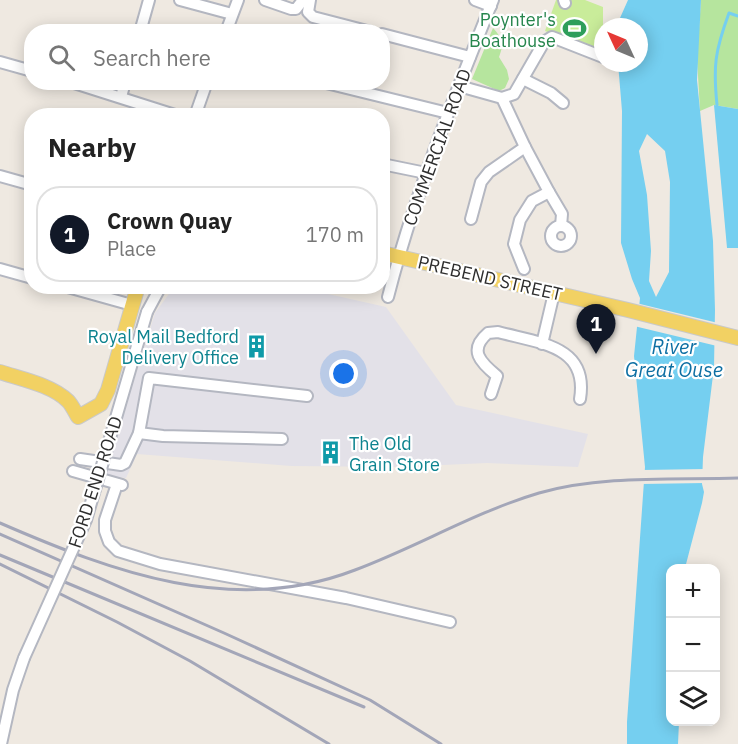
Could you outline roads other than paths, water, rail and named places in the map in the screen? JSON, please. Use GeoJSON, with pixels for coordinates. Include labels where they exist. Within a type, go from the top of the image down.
{"type":"FeatureCollection","features":[{"type":"Feature","properties":{"kind":"main road","name":"PREBEND STREET"},"geometry":{"type":"LineString","coordinates":[[390,254],[738,338]]}},
{"type":"Feature","properties":{"kind":"main road"},"geometry":{"type":"LineString","coordinates":[[0,372],[62,396],[69,402],[78,417],[101,404],[108,390],[135,294]]}},
{"type":"Feature","properties":{"kind":"street"},"geometry":{"type":"LineString","coordinates":[[142,24],[149,0]]}},
{"type":"Feature","properties":{"kind":"street"},"geometry":{"type":"LineString","coordinates":[[180,0],[232,15]]}},
{"type":"Feature","properties":{"kind":"street"},"geometry":{"type":"LineString","coordinates":[[229,24],[238,0]]}},
{"type":"Feature","properties":{"kind":"street"},"geometry":{"type":"LineString","coordinates":[[265,0],[297,9],[303,0]]}},
{"type":"Feature","properties":{"kind":"street"},"geometry":{"type":"LineString","coordinates":[[310,0],[308,12],[313,17],[340,24]]}},
{"type":"Feature","properties":{"kind":"street"},"geometry":{"type":"LineString","coordinates":[[475,0],[492,3]]}},
{"type":"Feature","properties":{"kind":"street","name":"COMMERCIAL ROAD"},"geometry":{"type":"LineString","coordinates":[[390,290],[426,173],[492,3]]}},
{"type":"Feature","properties":{"kind":"street"},"geometry":{"type":"LineString","coordinates":[[390,36],[470,57]]}},
{"type":"Feature","properties":{"kind":"street"},"geometry":{"type":"LineString","coordinates":[[459,86],[502,98],[514,94],[544,42],[552,37],[594,53]]}},
{"type":"Feature","properties":{"kind":"street"},"geometry":{"type":"LineString","coordinates":[[0,62],[24,69]]}},
{"type":"Feature","properties":{"kind":"street"},"geometry":{"type":"LineString","coordinates":[[523,79],[551,93],[563,103]]}},
{"type":"Feature","properties":{"kind":"street"},"geometry":{"type":"LineString","coordinates":[[98,90],[154,108]]}},
{"type":"Feature","properties":{"kind":"street"},"geometry":{"type":"LineString","coordinates":[[121,97],[123,90]]}},
{"type":"Feature","properties":{"kind":"street"},"geometry":{"type":"LineString","coordinates":[[198,108],[204,90]]}},
{"type":"Feature","properties":{"kind":"street"},"geometry":{"type":"LineString","coordinates":[[355,90],[448,113]]}},
{"type":"Feature","properties":{"kind":"street"},"geometry":{"type":"LineString","coordinates":[[502,98],[525,147],[562,214],[561,226]]}},
{"type":"Feature","properties":{"kind":"street"},"geometry":{"type":"LineString","coordinates":[[471,219],[481,182],[489,172],[525,147]]}},
{"type":"Feature","properties":{"kind":"street"},"geometry":{"type":"LineString","coordinates":[[390,166],[426,173]]}},
{"type":"Feature","properties":{"kind":"street"},"geometry":{"type":"LineString","coordinates":[[0,176],[24,183]]}},
{"type":"Feature","properties":{"kind":"street"},"geometry":{"type":"LineString","coordinates":[[524,269],[514,244],[520,220],[532,201],[549,192]]}},
{"type":"Feature","properties":{"kind":"street"},"geometry":{"type":"LineString","coordinates":[[0,269],[24,276]]}},
{"type":"Feature","properties":{"kind":"street"},"geometry":{"type":"LineString","coordinates":[[542,344],[554,293]]}},
{"type":"Feature","properties":{"kind":"street"},"geometry":{"type":"LineString","coordinates":[[92,294],[132,305]]}},
{"type":"Feature","properties":{"kind":"street","name":"FORD END ROAD"},"geometry":{"type":"LineString","coordinates":[[1,744],[13,690],[24,658],[86,520],[147,312],[157,294]]}},
{"type":"Feature","properties":{"kind":"street"},"geometry":{"type":"LineString","coordinates":[[491,394],[497,376],[485,366],[477,353],[478,343],[488,333],[498,332],[558,348],[568,355],[578,366],[583,383],[580,399]]}},
{"type":"Feature","properties":{"kind":"street"},"geometry":{"type":"LineString","coordinates":[[80,459],[125,464],[139,433],[150,378],[308,396]]}},
{"type":"Feature","properties":{"kind":"street"},"geometry":{"type":"LineString","coordinates":[[139,433],[163,436],[282,439]]}},
{"type":"Feature","properties":{"kind":"street"},"geometry":{"type":"LineString","coordinates":[[73,471],[120,485],[107,514],[105,531],[109,542],[118,551],[160,564],[346,598],[450,622]]}},
{"type":"Feature","properties":{"kind":"street"},"geometry":{"type":"LineString","coordinates":[[86,508],[107,514]]}},
{"type":"Feature","properties":{"kind":"water","name":"River Great Ouse"},"geometry":{"type":"Polygon","coordinates":[[[628,0],[701,0],[697,80],[713,241],[714,367],[703,457],[702,503],[686,564],[666,564],[666,726],[679,726],[678,744],[627,744],[645,467],[634,356],[640,298],[621,243],[622,111],[619,72],[648,72],[648,18],[620,18],[628,0]],[[647,134],[639,151],[647,195],[651,251],[649,281],[656,297],[669,272],[670,182],[665,151],[647,134]]]}},
{"type":"Feature","properties":{"kind":"water"},"geometry":{"type":"Polygon","coordinates":[[[714,105],[738,109],[738,248],[727,248],[714,105]]]}},
{"type":"Feature","properties":{"kind":"waterway"},"geometry":{"type":"LineString","coordinates":[[717,105],[715,69],[718,49],[729,13],[738,16]]}},
{"type":"Feature","properties":{"kind":"railway"},"geometry":{"type":"LineString","coordinates":[[0,523],[86,558],[130,572],[219,589],[264,589],[309,583],[355,570],[492,510],[563,487],[612,481],[738,478]]}},
{"type":"Feature","properties":{"kind":"railway"},"geometry":{"type":"LineString","coordinates":[[0,534],[370,700],[441,744]]}},
{"type":"Feature","properties":{"kind":"railway"},"geometry":{"type":"LineString","coordinates":[[0,555],[364,707]]}},
{"type":"Feature","properties":{"kind":"railway"},"geometry":{"type":"LineString","coordinates":[[0,564],[190,661],[329,744]]}},
{"type":"Feature","properties":{"kind":"place","name":"Poynter's Boathouse"},"geometry":{"type":"Point","coordinates":[574,29]}},
{"type":"Feature","properties":{"kind":"place","name":"Royal Mail Bedford Delivery Office"},"geometry":{"type":"Point","coordinates":[257,346]}},
{"type":"Feature","properties":{"kind":"place","name":"Crown Quay"},"geometry":{"type":"Point","coordinates":[596,354]}},
{"type":"Feature","properties":{"kind":"place","name":"The Old Grain Store"},"geometry":{"type":"Point","coordinates":[331,453]}}]}
